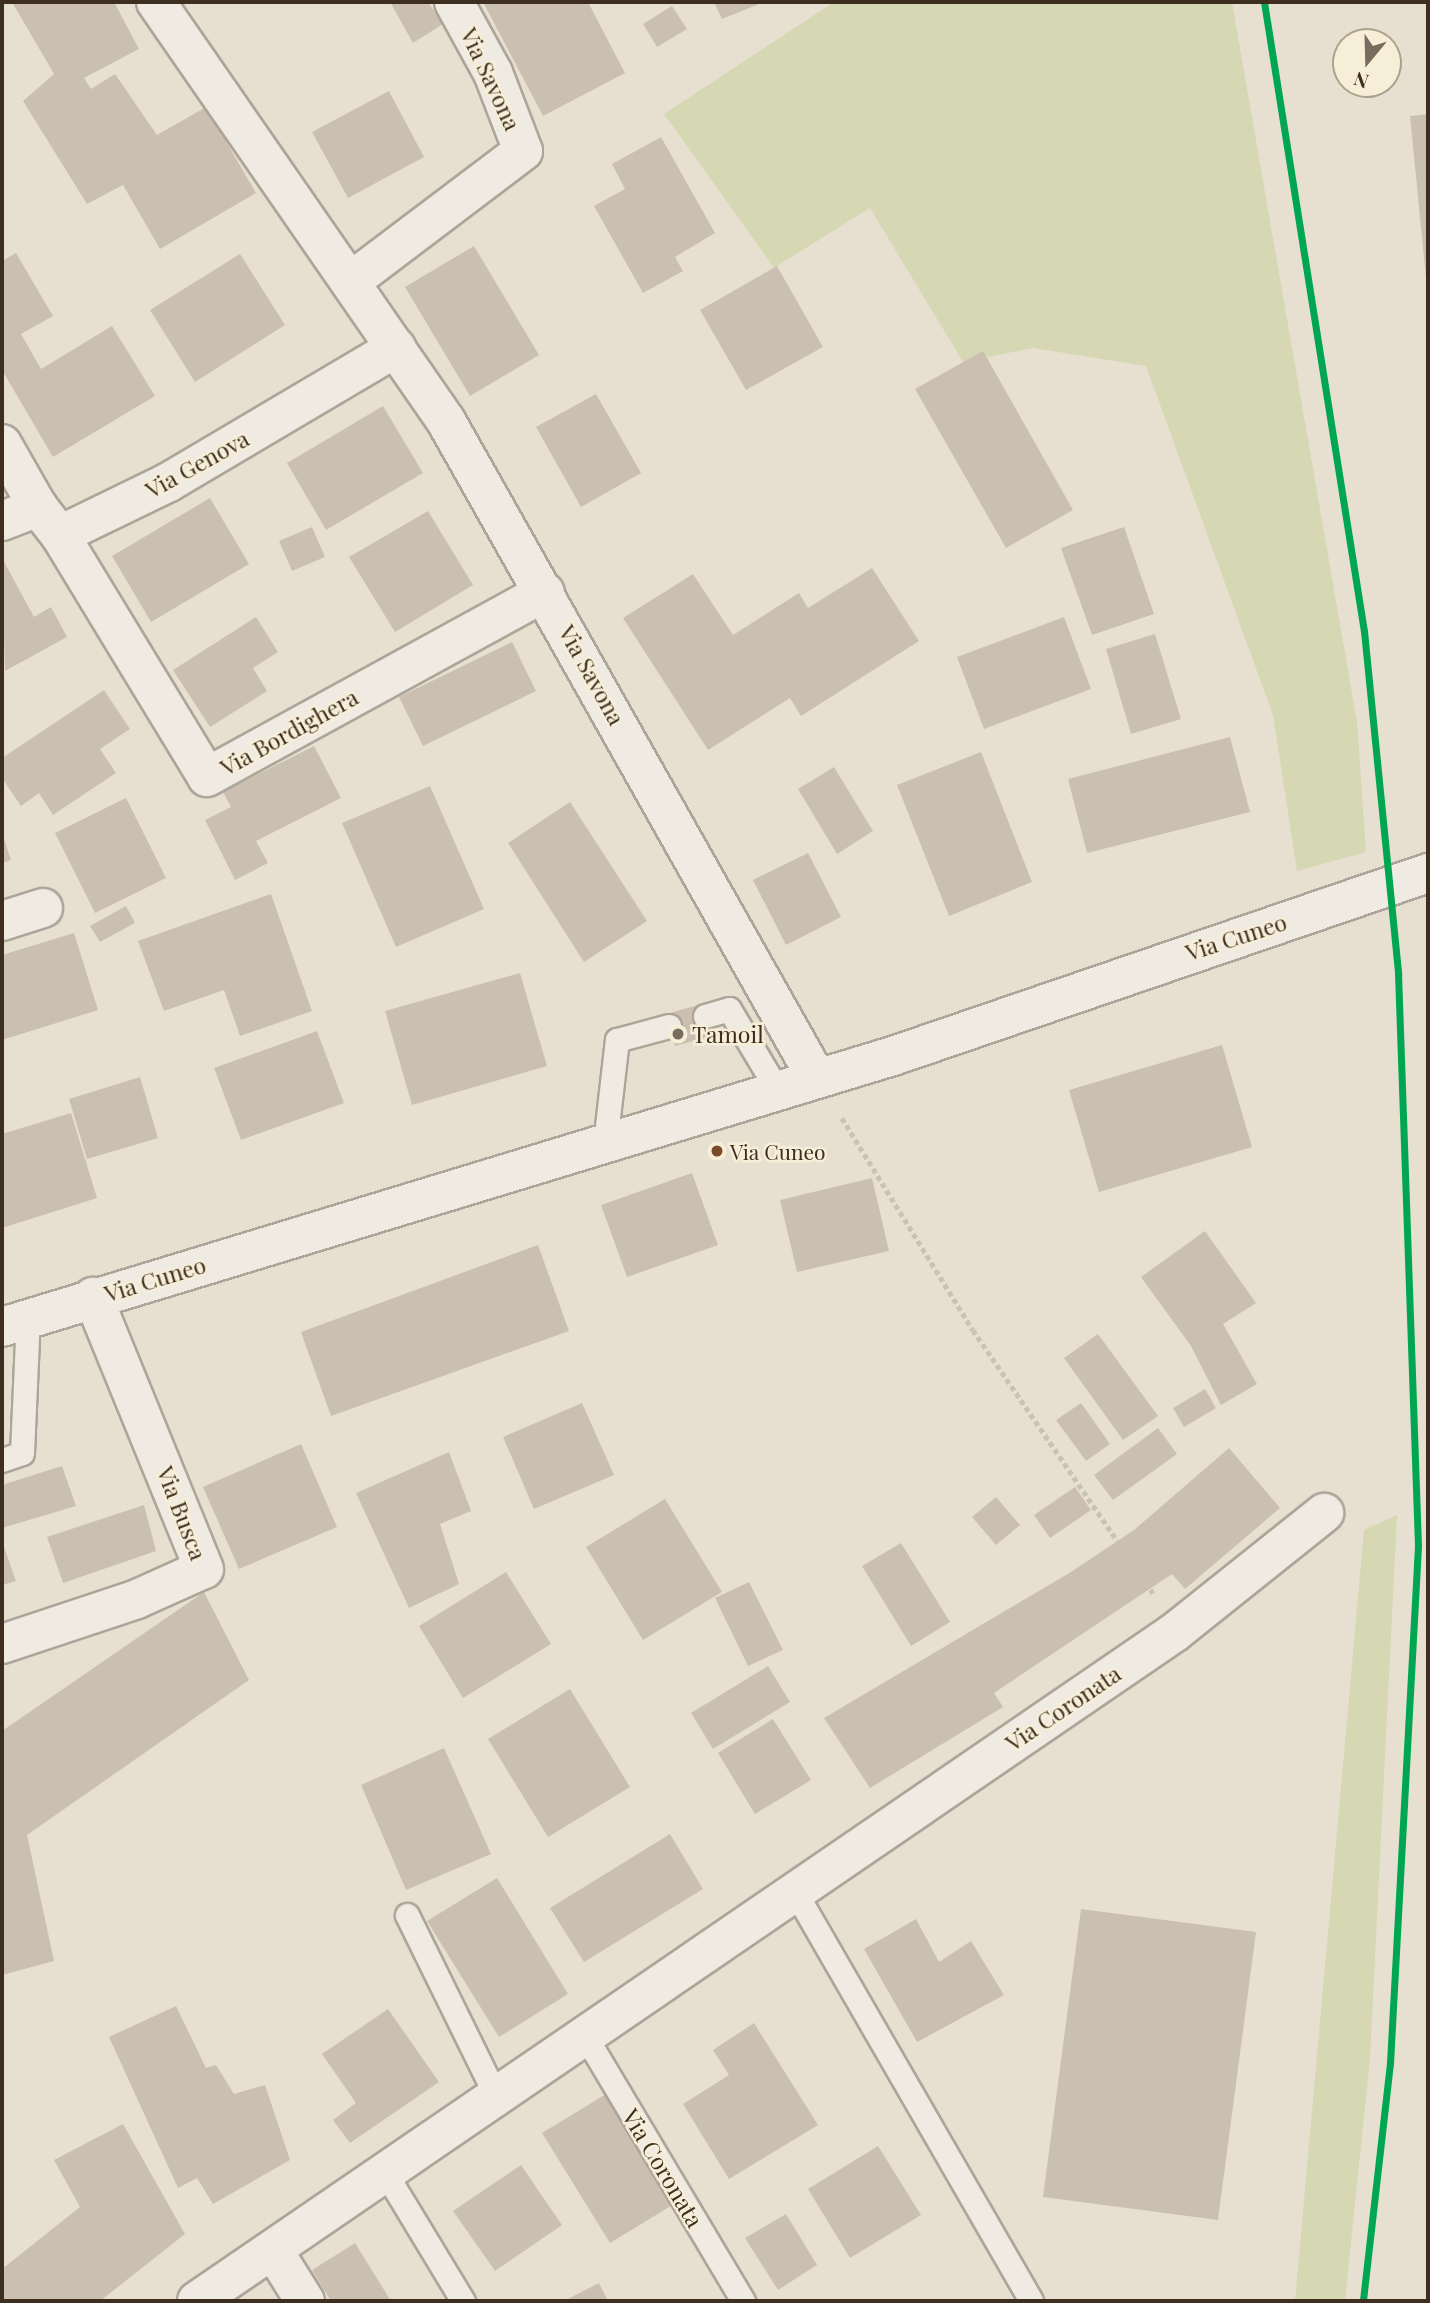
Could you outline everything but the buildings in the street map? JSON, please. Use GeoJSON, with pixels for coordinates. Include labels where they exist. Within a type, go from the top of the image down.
{"type":"FeatureCollection","features":[{"type":"Feature","properties":{"kind":"street","name":"Via Savona"},"geometry":{"type":"LineString","coordinates":[[156,2],[396,348],[545,592],[817,1079]]}},
{"type":"Feature","properties":{"kind":"street","name":"Via Savona"},"geometry":{"type":"LineString","coordinates":[[350,282],[523,151],[454,2]]}},
{"type":"Feature","properties":{"kind":"street","name":"Via Genova"},"geometry":{"type":"LineString","coordinates":[[2,521],[49,521],[169,482],[396,348]]}},
{"type":"Feature","properties":{"kind":"street"},"geometry":{"type":"LineString","coordinates":[[2,444],[49,521]]}},
{"type":"Feature","properties":{"kind":"street","name":"Via Bordighera"},"geometry":{"type":"LineString","coordinates":[[49,521],[207,777],[545,592]]}},
{"type":"Feature","properties":{"kind":"street","name":"Via Cuneo"},"geometry":{"type":"LineString","coordinates":[[15,1323],[93,1297],[817,1079],[1428,873]]}},
{"type":"Feature","properties":{"kind":"street"},"geometry":{"type":"LineString","coordinates":[[2,921],[43,908]]}},
{"type":"Feature","properties":{"kind":"street","name":"Via Busca"},"geometry":{"type":"LineString","coordinates":[[2,1644],[137,1599],[204,1569],[93,1297]]}},
{"type":"Feature","properties":{"kind":"street","name":"Via Coronata"},"geometry":{"type":"LineString","coordinates":[[197,2301],[497,2098],[584,2034],[794,1890],[1175,1632],[1324,1513]]}},
{"type":"Feature","properties":{"kind":"street"},"geometry":{"type":"LineString","coordinates":[[273,2250],[305,2301]]}},
{"type":"Feature","properties":{"kind":"lane"},"geometry":{"type":"LineString","coordinates":[[705,1016],[729,1009],[778,1091]]}},
{"type":"Feature","properties":{"kind":"lane"},"geometry":{"type":"LineString","coordinates":[[605,1143],[617,1040],[669,1026]]}},
{"type":"Feature","properties":{"kind":"lane"},"geometry":{"type":"LineString","coordinates":[[2,1460],[22,1454],[15,1323]]}},
{"type":"Feature","properties":{"kind":"lane"},"geometry":{"type":"LineString","coordinates":[[794,1890],[1031,2301]]}},
{"type":"Feature","properties":{"kind":"lane"},"geometry":{"type":"LineString","coordinates":[[407,1915],[497,2098]]}},
{"type":"Feature","properties":{"kind":"lane","name":"Via Coronata"},"geometry":{"type":"LineString","coordinates":[[584,2034],[743,2301]]}},
{"type":"Feature","properties":{"kind":"lane"},"geometry":{"type":"LineString","coordinates":[[386,2174],[463,2301]]}},
{"type":"Feature","properties":{"kind":"path"},"geometry":{"type":"LineString","coordinates":[[817,1079],[973,1329],[1106,1517],[1175,1632]]}},
{"type":"Feature","properties":{"kind":"green space"},"geometry":{"type":"Polygon","coordinates":[[[834,2],[1232,2],[1357,722],[1366,852],[1297,871],[1273,715],[1146,366],[1033,348],[963,362],[870,208],[774,268],[664,114],[834,2]]]}},
{"type":"Feature","properties":{"kind":"green space"},"geometry":{"type":"Polygon","coordinates":[[[1397,1515],[1370,2059],[1345,2301],[1295,2301],[1364,1530],[1397,1515]]]}},
{"type":"Feature","properties":{"kind":"transit line"},"geometry":{"type":"LineString","coordinates":[[1264,2],[1364,631],[1398,973],[1418,1546],[1390,2063],[1363,2301]]}},
{"type":"Feature","properties":{"kind":"place","name":"Tamoil"},"geometry":{"type":"Point","coordinates":[678,1034]}},
{"type":"Feature","properties":{"kind":"place","name":"Via Cuneo"},"geometry":{"type":"Point","coordinates":[717,1151]}}]}
